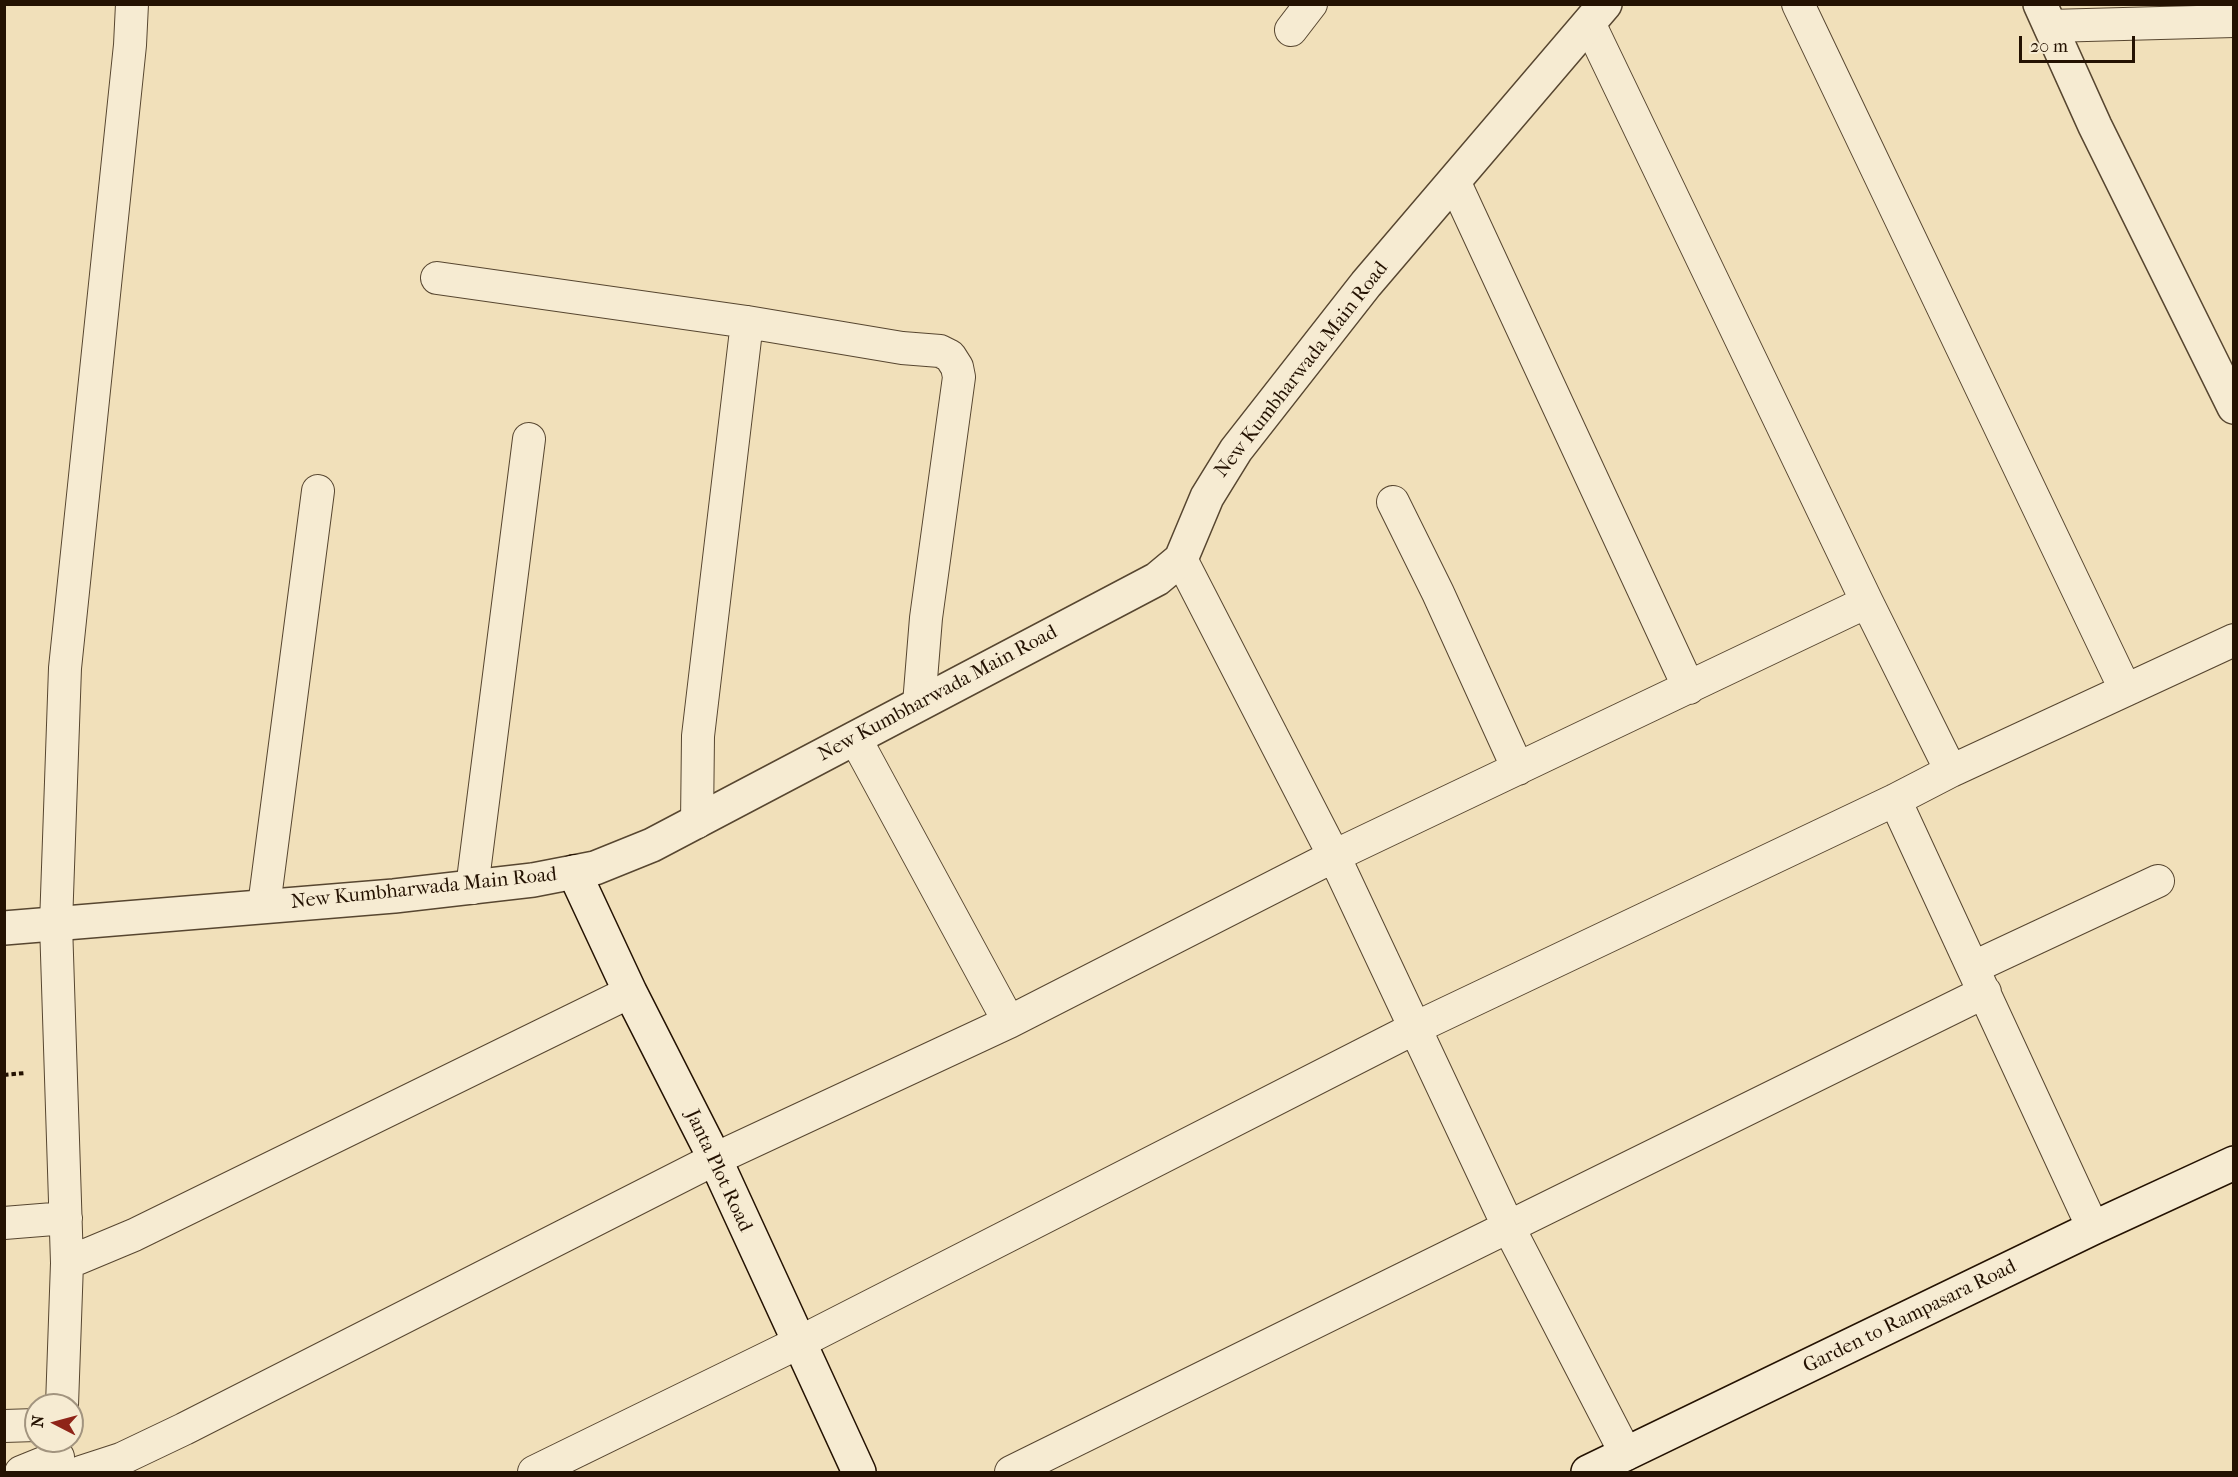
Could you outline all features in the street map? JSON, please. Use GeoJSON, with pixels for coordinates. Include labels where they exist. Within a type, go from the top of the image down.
{"type":"FeatureCollection","features":[{"type":"Feature","properties":{"kind":"street"},"geometry":{"type":"LineString","coordinates":[[62,1393],[67,1263],[56,924],[64,668],[129,57],[132,4]]}},
{"type":"Feature","properties":{"kind":"street"},"geometry":{"type":"LineString","coordinates":[[1291,30],[1311,4]]}},
{"type":"Feature","properties":{"kind":"street"},"geometry":{"type":"LineString","coordinates":[[1798,4],[2125,689]]}},
{"type":"Feature","properties":{"kind":"street"},"geometry":{"type":"LineString","coordinates":[[1597,14],[1867,603],[1951,771]]}},
{"type":"Feature","properties":{"kind":"street","name":"New Kumbharwada Main Road"},"geometry":{"type":"LineString","coordinates":[[4,928],[472,888],[533,880],[595,867],[652,845],[697,822],[1157,579],[1181,559],[1207,497],[1236,450],[1366,284],[1597,14]]}},
{"type":"Feature","properties":{"kind":"street"},"geometry":{"type":"LineString","coordinates":[[2234,21],[2045,15],[2096,126],[2234,407]]}},
{"type":"Feature","properties":{"kind":"street"},"geometry":{"type":"LineString","coordinates":[[1454,181],[1689,688]]}},
{"type":"Feature","properties":{"kind":"street"},"geometry":{"type":"LineString","coordinates":[[437,279],[747,322],[902,348],[940,351],[950,356],[957,367],[959,377],[926,618],[919,704]]}},
{"type":"Feature","properties":{"kind":"street"},"geometry":{"type":"LineString","coordinates":[[697,822],[698,736],[747,322]]}},
{"type":"Feature","properties":{"kind":"street"},"geometry":{"type":"LineString","coordinates":[[472,888],[529,439]]}},
{"type":"Feature","properties":{"kind":"street"},"geometry":{"type":"LineString","coordinates":[[264,906],[318,491]]}},
{"type":"Feature","properties":{"kind":"street"},"geometry":{"type":"LineString","coordinates":[[1393,502],[1438,593],[1518,769]]}},
{"type":"Feature","properties":{"kind":"street"},"geometry":{"type":"LineString","coordinates":[[1181,559],[1334,856],[1509,1228],[1626,1454]]}},
{"type":"Feature","properties":{"kind":"street"},"geometry":{"type":"LineString","coordinates":[[21,1473],[64,1461],[121,1459],[714,1159],[1010,1022],[1334,856],[1867,603]]}},
{"type":"Feature","properties":{"kind":"street"},"geometry":{"type":"LineString","coordinates":[[534,1473],[798,1343],[1415,1028],[1951,771],[2234,640]]}},
{"type":"Feature","properties":{"kind":"street"},"geometry":{"type":"LineString","coordinates":[[855,738],[1010,1022]]}},
{"type":"Feature","properties":{"kind":"street"},"geometry":{"type":"LineString","coordinates":[[1894,800],[2093,1228]]}},
{"type":"Feature","properties":{"kind":"street","name":"Janta Plot Road"},"geometry":{"type":"LineString","coordinates":[[574,872],[630,992],[714,1159],[859,1473]]}},
{"type":"Feature","properties":{"kind":"street"},"geometry":{"type":"LineString","coordinates":[[1011,1473],[1509,1228],[1979,980],[2158,881]]}},
{"type":"Feature","properties":{"kind":"street"},"geometry":{"type":"LineString","coordinates":[[67,1263],[134,1235],[630,992]]}},
{"type":"Feature","properties":{"kind":"street","name":"Garden to Rampasara Road"},"geometry":{"type":"LineString","coordinates":[[1588,1473],[2093,1228],[2234,1163]]}},
{"type":"Feature","properties":{"kind":"street"},"geometry":{"type":"LineString","coordinates":[[4,1223],[66,1218]]}},
{"type":"Feature","properties":{"kind":"street"},"geometry":{"type":"LineString","coordinates":[[4,1426],[24,1425]]}}]}
